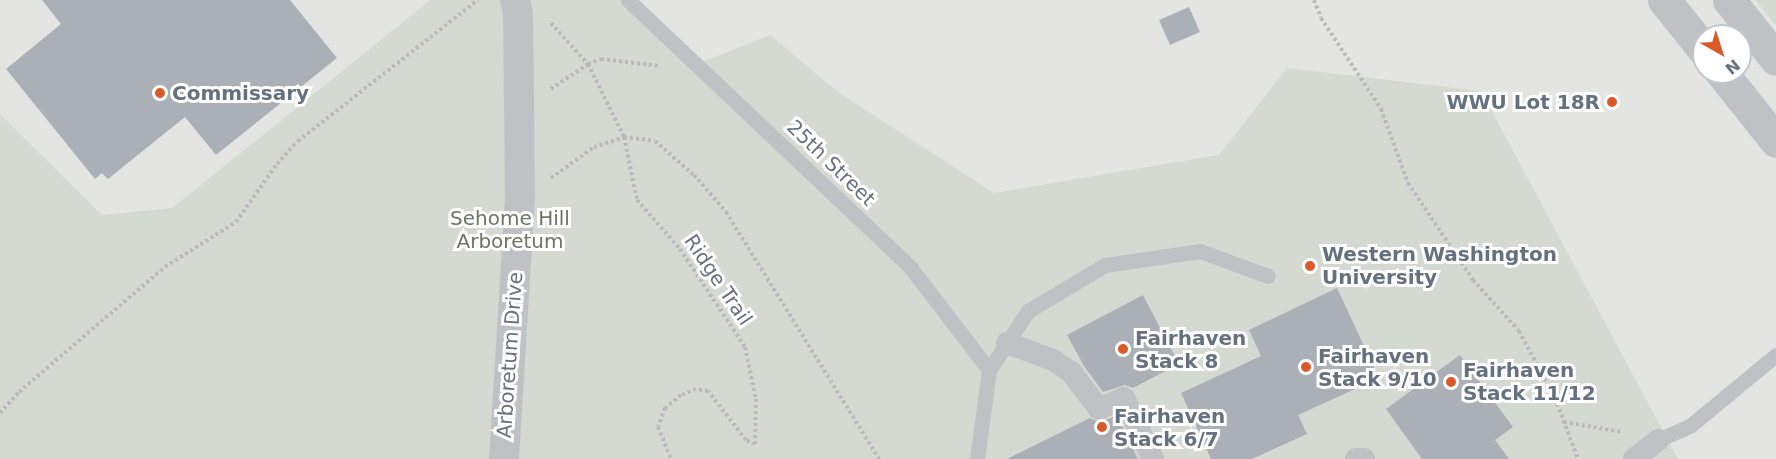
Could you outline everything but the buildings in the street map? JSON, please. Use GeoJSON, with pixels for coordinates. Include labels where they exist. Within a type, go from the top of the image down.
{"type":"FeatureCollection","features":[{"type":"Feature","properties":{"kind":"street","name":"Arboretum Drive"},"geometry":{"type":"LineString","coordinates":[[504,459],[520,198],[518,14],[515,0]]}},
{"type":"Feature","properties":{"kind":"street"},"geometry":{"type":"LineString","coordinates":[[1664,0],[1692,35]]}},
{"type":"Feature","properties":{"kind":"street"},"geometry":{"type":"LineString","coordinates":[[1729,0],[1776,59]]}},
{"type":"Feature","properties":{"kind":"street"},"geometry":{"type":"LineString","coordinates":[[1731,84],[1776,141]]}},
{"type":"Feature","properties":{"kind":"street"},"geometry":{"type":"LineString","coordinates":[[1007,343],[1053,360],[1071,372],[1099,409],[1124,398],[1153,459]]}},
{"type":"Feature","properties":{"kind":"street"},"geometry":{"type":"LineString","coordinates":[[1634,459],[1658,440]]}},
{"type":"Feature","properties":{"kind":"street"},"geometry":{"type":"LineString","coordinates":[[1356,459],[1364,459]]}},
{"type":"Feature","properties":{"kind":"lane","name":"25th Street"},"geometry":{"type":"LineString","coordinates":[[627,0],[705,71],[911,268],[989,370]]}},
{"type":"Feature","properties":{"kind":"lane"},"geometry":{"type":"LineString","coordinates":[[977,459],[989,370],[1028,311],[1105,265],[1200,251],[1268,276]]}},
{"type":"Feature","properties":{"kind":"lane"},"geometry":{"type":"LineString","coordinates":[[1658,440],[1691,424],[1776,355]]}},
{"type":"Feature","properties":{"kind":"path"},"geometry":{"type":"LineString","coordinates":[[0,412],[20,392],[165,267],[236,222],[277,164],[298,141],[478,0]]}},
{"type":"Feature","properties":{"kind":"path"},"geometry":{"type":"LineString","coordinates":[[1314,0],[1321,18],[1381,109],[1408,183],[1473,280],[1519,331],[1555,399],[1577,458]]}},
{"type":"Feature","properties":{"kind":"path","name":"Ridge Trail"},"geometry":{"type":"LineString","coordinates":[[544,15],[588,64],[624,136],[637,200],[680,249],[745,347],[756,399],[758,426],[755,444],[746,440],[708,391],[696,389],[681,395],[665,408],[658,427],[671,459]]}},
{"type":"Feature","properties":{"kind":"path"},"geometry":{"type":"LineString","coordinates":[[519,100],[557,87],[588,64],[601,59],[705,71]]}},
{"type":"Feature","properties":{"kind":"path"},"geometry":{"type":"LineString","coordinates":[[520,198],[594,147],[624,136],[655,141],[694,175],[726,212],[879,459]]}},
{"type":"Feature","properties":{"kind":"path"},"geometry":{"type":"LineString","coordinates":[[1564,422],[1658,440]]}},
{"type":"Feature","properties":{"kind":"shaded area"},"geometry":{"type":"Polygon","coordinates":[[[0,0],[430,0],[0,347],[0,0]]]}},
{"type":"Feature","properties":{"kind":"shaded area","name":"Western Washington University"},"geometry":{"type":"Polygon","coordinates":[[[638,0],[1776,0],[1776,459],[994,459],[638,0]]]}},
{"type":"Feature","properties":{"kind":"green space","name":"Sehome Hill Arboretum"},"geometry":{"type":"Polygon","coordinates":[[[430,0],[638,0],[690,67],[770,35],[838,92],[994,193],[1219,155],[1287,68],[1481,91],[1678,459],[0,459],[0,114],[102,215],[172,208],[430,0]]]}},
{"type":"Feature","properties":{"kind":"green space"},"geometry":{"type":"Polygon","coordinates":[[[1776,0],[1776,26],[1756,1],[1776,0]]]}},
{"type":"Feature","properties":{"kind":"place","name":"Commissary"},"geometry":{"type":"Point","coordinates":[160,93]}},
{"type":"Feature","properties":{"kind":"place","name":"WWU Lot 18R"},"geometry":{"type":"Point","coordinates":[1612,102]}},
{"type":"Feature","properties":{"kind":"place","name":"Western Washington University"},"geometry":{"type":"Point","coordinates":[1310,266]}},
{"type":"Feature","properties":{"kind":"place","name":"Fairhaven Stack 8"},"geometry":{"type":"Point","coordinates":[1123,349]}},
{"type":"Feature","properties":{"kind":"place","name":"Fairhaven Stack 9/10"},"geometry":{"type":"Point","coordinates":[1306,367]}},
{"type":"Feature","properties":{"kind":"place","name":"Fairhaven Stack 11/12"},"geometry":{"type":"Point","coordinates":[1451,382]}},
{"type":"Feature","properties":{"kind":"place","name":"Fairhaven Stack 6/7"},"geometry":{"type":"Point","coordinates":[1102,427]}}]}
